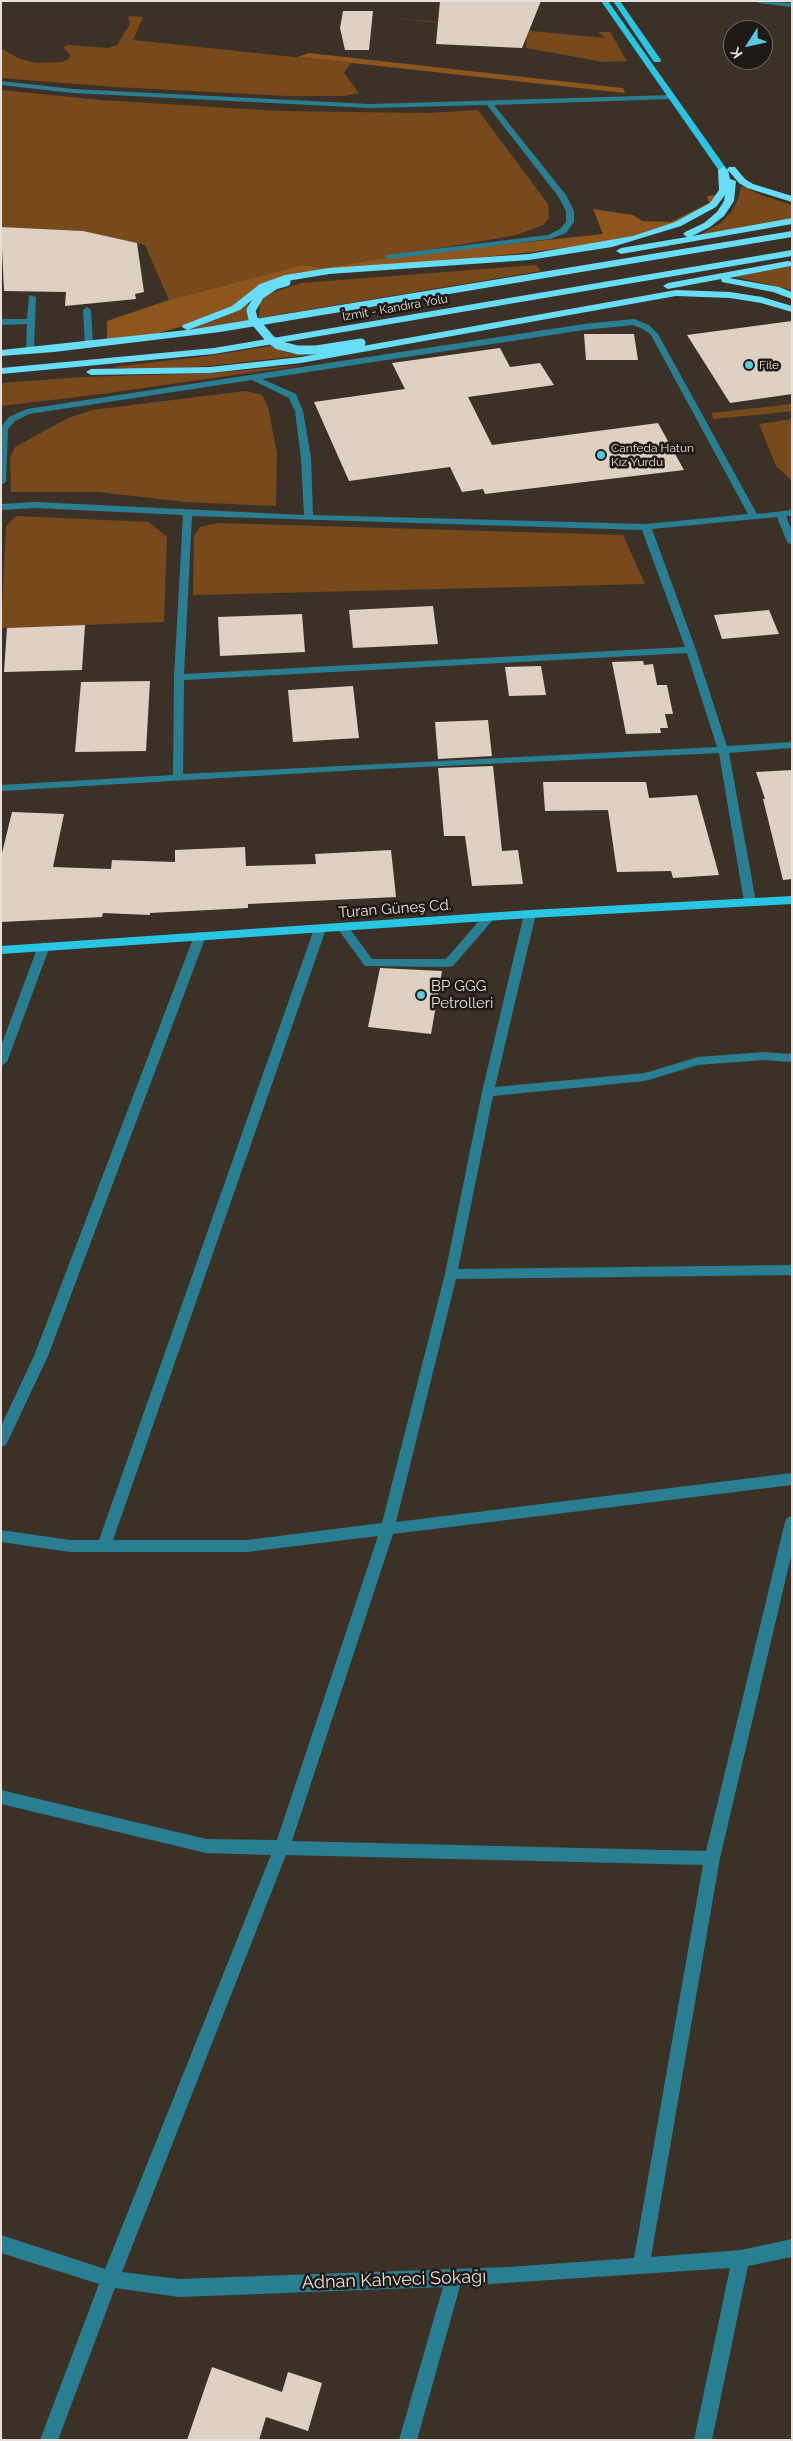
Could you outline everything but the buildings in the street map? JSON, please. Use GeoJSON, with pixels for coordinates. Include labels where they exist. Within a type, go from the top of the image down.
{"type":"FeatureCollection","features":[{"type":"Feature","properties":{"kind":"highway"},"geometry":{"type":"LineString","coordinates":[[728,169],[768,187],[792,193]]}},
{"type":"Feature","properties":{"kind":"highway"},"geometry":{"type":"LineString","coordinates":[[728,169],[750,186],[792,199]]}},
{"type":"Feature","properties":{"kind":"highway"},"geometry":{"type":"LineString","coordinates":[[664,244],[707,225],[721,214],[728,201],[731,189],[728,169]]}},
{"type":"Feature","properties":{"kind":"highway"},"geometry":{"type":"LineString","coordinates":[[151,338],[197,324],[236,308],[263,286],[285,278],[329,272],[529,257],[612,244],[636,238],[678,224],[713,205],[724,190],[728,169]]}},
{"type":"Feature","properties":{"kind":"highway"},"geometry":{"type":"LineString","coordinates":[[792,221],[664,244],[516,264],[324,277],[286,282],[275,285],[260,295],[251,310],[253,319],[270,339],[278,345],[298,350],[316,350],[792,263]]}},
{"type":"Feature","properties":{"kind":"highway","name":"İzmit - Kandıra Yolu"},"geometry":{"type":"LineString","coordinates":[[1,353],[89,345],[230,328],[792,234]]}},
{"type":"Feature","properties":{"kind":"highway","name":"İzmit - Kandıra Yolu"},"geometry":{"type":"LineString","coordinates":[[1,371],[214,351],[792,253]]}},
{"type":"Feature","properties":{"kind":"highway"},"geometry":{"type":"LineString","coordinates":[[711,278],[766,287],[792,296]]}},
{"type":"Feature","properties":{"kind":"highway"},"geometry":{"type":"LineString","coordinates":[[25,369],[136,373],[210,370],[301,360],[676,293],[730,295],[762,300],[792,309]]}},
{"type":"Feature","properties":{"kind":"main road"},"geometry":{"type":"LineString","coordinates":[[604,1],[672,97],[728,169]]}},
{"type":"Feature","properties":{"kind":"main road"},"geometry":{"type":"LineString","coordinates":[[616,1],[660,65]]}},
{"type":"Feature","properties":{"kind":"main road"},"geometry":{"type":"LineString","coordinates":[[666,73],[728,169]]}},
{"type":"Feature","properties":{"kind":"main road","name":"Turan Güneş Cd."},"geometry":{"type":"LineString","coordinates":[[1,950],[530,914],[792,900]]}},
{"type":"Feature","properties":{"kind":"street"},"geometry":{"type":"LineString","coordinates":[[760,1],[792,5]]}},
{"type":"Feature","properties":{"kind":"street"},"geometry":{"type":"LineString","coordinates":[[1,83],[73,91],[333,105],[489,104],[672,97]]}},
{"type":"Feature","properties":{"kind":"street"},"geometry":{"type":"LineString","coordinates":[[389,257],[550,237],[563,230],[570,222],[570,211],[562,196],[489,104]]}},
{"type":"Feature","properties":{"kind":"street"},"geometry":{"type":"LineString","coordinates":[[30,351],[32,297]]}},
{"type":"Feature","properties":{"kind":"street"},"geometry":{"type":"LineString","coordinates":[[87,310],[89,345]]}},
{"type":"Feature","properties":{"kind":"street"},"geometry":{"type":"LineString","coordinates":[[1,322],[31,321]]}},
{"type":"Feature","properties":{"kind":"street"},"geometry":{"type":"LineString","coordinates":[[1,482],[4,429],[12,419],[27,412],[584,327],[634,322],[646,327],[654,334],[754,517]]}},
{"type":"Feature","properties":{"kind":"street"},"geometry":{"type":"LineString","coordinates":[[254,378],[292,396],[299,411],[306,458],[310,518]]}},
{"type":"Feature","properties":{"kind":"street"},"geometry":{"type":"LineString","coordinates":[[1,507],[36,504],[310,518],[646,527],[792,513]]}},
{"type":"Feature","properties":{"kind":"street"},"geometry":{"type":"LineString","coordinates":[[178,778],[180,677],[188,512]]}},
{"type":"Feature","properties":{"kind":"street"},"geometry":{"type":"LineString","coordinates":[[780,514],[792,542]]}},
{"type":"Feature","properties":{"kind":"street"},"geometry":{"type":"LineString","coordinates":[[646,527],[691,650],[723,749],[750,902]]}},
{"type":"Feature","properties":{"kind":"street"},"geometry":{"type":"LineString","coordinates":[[180,677],[691,650]]}},
{"type":"Feature","properties":{"kind":"street"},"geometry":{"type":"LineString","coordinates":[[1,788],[358,767],[660,754],[792,745]]}},
{"type":"Feature","properties":{"kind":"street"},"geometry":{"type":"LineString","coordinates":[[49,2440],[110,2279],[282,1847],[388,1528],[451,1274],[488,1092],[530,914]]}},
{"type":"Feature","properties":{"kind":"street"},"geometry":{"type":"LineString","coordinates":[[343,928],[369,963],[449,963],[488,918]]}},
{"type":"Feature","properties":{"kind":"street"},"geometry":{"type":"LineString","coordinates":[[104,1546],[320,929]]}},
{"type":"Feature","properties":{"kind":"street"},"geometry":{"type":"LineString","coordinates":[[1,1441],[41,1356],[200,936]]}},
{"type":"Feature","properties":{"kind":"street"},"geometry":{"type":"LineString","coordinates":[[1,1062],[44,946]]}},
{"type":"Feature","properties":{"kind":"street"},"geometry":{"type":"LineString","coordinates":[[488,1092],[645,1076],[698,1062],[764,1056],[792,1058]]}},
{"type":"Feature","properties":{"kind":"street"},"geometry":{"type":"LineString","coordinates":[[451,1274],[792,1270]]}},
{"type":"Feature","properties":{"kind":"street"},"geometry":{"type":"LineString","coordinates":[[1,1536],[70,1546],[248,1546],[792,1479]]}},
{"type":"Feature","properties":{"kind":"street"},"geometry":{"type":"LineString","coordinates":[[641,2266],[712,1858],[792,1522]]}},
{"type":"Feature","properties":{"kind":"street"},"geometry":{"type":"LineString","coordinates":[[1,1797],[206,1846],[712,1858]]}},
{"type":"Feature","properties":{"kind":"street","name":"Adnan Kahveci Sokağı"},"geometry":{"type":"LineString","coordinates":[[1,2244],[110,2279],[179,2288],[454,2278],[641,2266],[741,2259],[792,2248]]}},
{"type":"Feature","properties":{"kind":"street"},"geometry":{"type":"LineString","coordinates":[[703,2440],[741,2259]]}},
{"type":"Feature","properties":{"kind":"street"},"geometry":{"type":"LineString","coordinates":[[408,2440],[454,2278]]}},
{"type":"Feature","properties":{"kind":"shaded area"},"geometry":{"type":"Polygon","coordinates":[[[128,16],[143,17],[133,40],[351,63],[344,73],[359,93],[344,96],[287,96],[116,87],[1,78],[1,48],[18,58],[37,63],[62,62],[69,59],[70,55],[63,47],[69,45],[108,48],[117,45],[130,24],[128,16]]]}},
{"type":"Feature","properties":{"kind":"shaded area"},"geometry":{"type":"Polygon","coordinates":[[[385,17],[605,38],[598,32],[610,32],[627,61],[603,62],[526,48],[527,33],[385,17]]]}},
{"type":"Feature","properties":{"kind":"shaded area"},"geometry":{"type":"Polygon","coordinates":[[[309,53],[623,88],[625,93],[297,57],[309,53]]]}},
{"type":"Feature","properties":{"kind":"shaded area"},"geometry":{"type":"Polygon","coordinates":[[[1,90],[101,100],[279,111],[428,113],[478,110],[548,204],[549,218],[543,225],[517,235],[324,268],[302,265],[169,300],[145,245],[82,231],[1,227],[1,90]]]}},
{"type":"Feature","properties":{"kind":"shaded area"},"geometry":{"type":"Polygon","coordinates":[[[741,186],[792,205],[792,219],[698,236],[722,222],[732,211],[739,197],[741,186]]]}},
{"type":"Feature","properties":{"kind":"shaded area"},"geometry":{"type":"Polygon","coordinates":[[[716,195],[710,204],[671,224],[624,240],[524,253],[283,277],[261,285],[232,307],[194,323],[148,336],[107,340],[107,321],[169,300],[302,265],[324,268],[389,257],[603,234],[593,209],[633,215],[642,221],[671,222],[709,203],[707,196],[716,195]]]}},
{"type":"Feature","properties":{"kind":"shaded area"},"geometry":{"type":"Polygon","coordinates":[[[536,265],[541,271],[259,318],[260,303],[266,295],[301,283],[536,265]]]}},
{"type":"Feature","properties":{"kind":"shaded area"},"geometry":{"type":"Polygon","coordinates":[[[792,266],[792,290],[735,277],[792,266]]]}},
{"type":"Feature","properties":{"kind":"shaded area"},"geometry":{"type":"Polygon","coordinates":[[[248,303],[251,320],[188,330],[242,308],[248,303]]]}},
{"type":"Feature","properties":{"kind":"shaded area"},"geometry":{"type":"Polygon","coordinates":[[[271,346],[288,353],[307,355],[209,366],[138,370],[112,367],[208,356],[271,346]]]}},
{"type":"Feature","properties":{"kind":"shaded area"},"geometry":{"type":"Polygon","coordinates":[[[305,365],[94,395],[1,406],[1,383],[83,377],[211,373],[305,365]]]}},
{"type":"Feature","properties":{"kind":"shaded area"},"geometry":{"type":"Polygon","coordinates":[[[245,391],[262,395],[268,407],[277,453],[276,506],[186,502],[98,492],[11,492],[10,458],[15,447],[68,418],[92,410],[245,391]]]}},
{"type":"Feature","properties":{"kind":"shaded area"},"geometry":{"type":"Polygon","coordinates":[[[792,404],[792,411],[776,413],[713,419],[712,413],[792,404]]]}},
{"type":"Feature","properties":{"kind":"shaded area"},"geometry":{"type":"Polygon","coordinates":[[[792,419],[792,481],[776,466],[759,424],[792,419]]]}},
{"type":"Feature","properties":{"kind":"shaded area"},"geometry":{"type":"Polygon","coordinates":[[[16,516],[149,522],[167,537],[164,622],[1,628],[6,526],[16,516]]]}},
{"type":"Feature","properties":{"kind":"shaded area"},"geometry":{"type":"Polygon","coordinates":[[[218,523],[623,535],[645,584],[193,595],[194,536],[200,527],[218,523]]]}},
{"type":"Feature","properties":{"kind":"place","name":"File"},"geometry":{"type":"Point","coordinates":[749,365]}},
{"type":"Feature","properties":{"kind":"place","name":"Canfeda Hatun Kız Yurdu"},"geometry":{"type":"Point","coordinates":[601,455]}},
{"type":"Feature","properties":{"kind":"place","name":"BP GGG Petrolleri"},"geometry":{"type":"Point","coordinates":[421,995]}}]}
